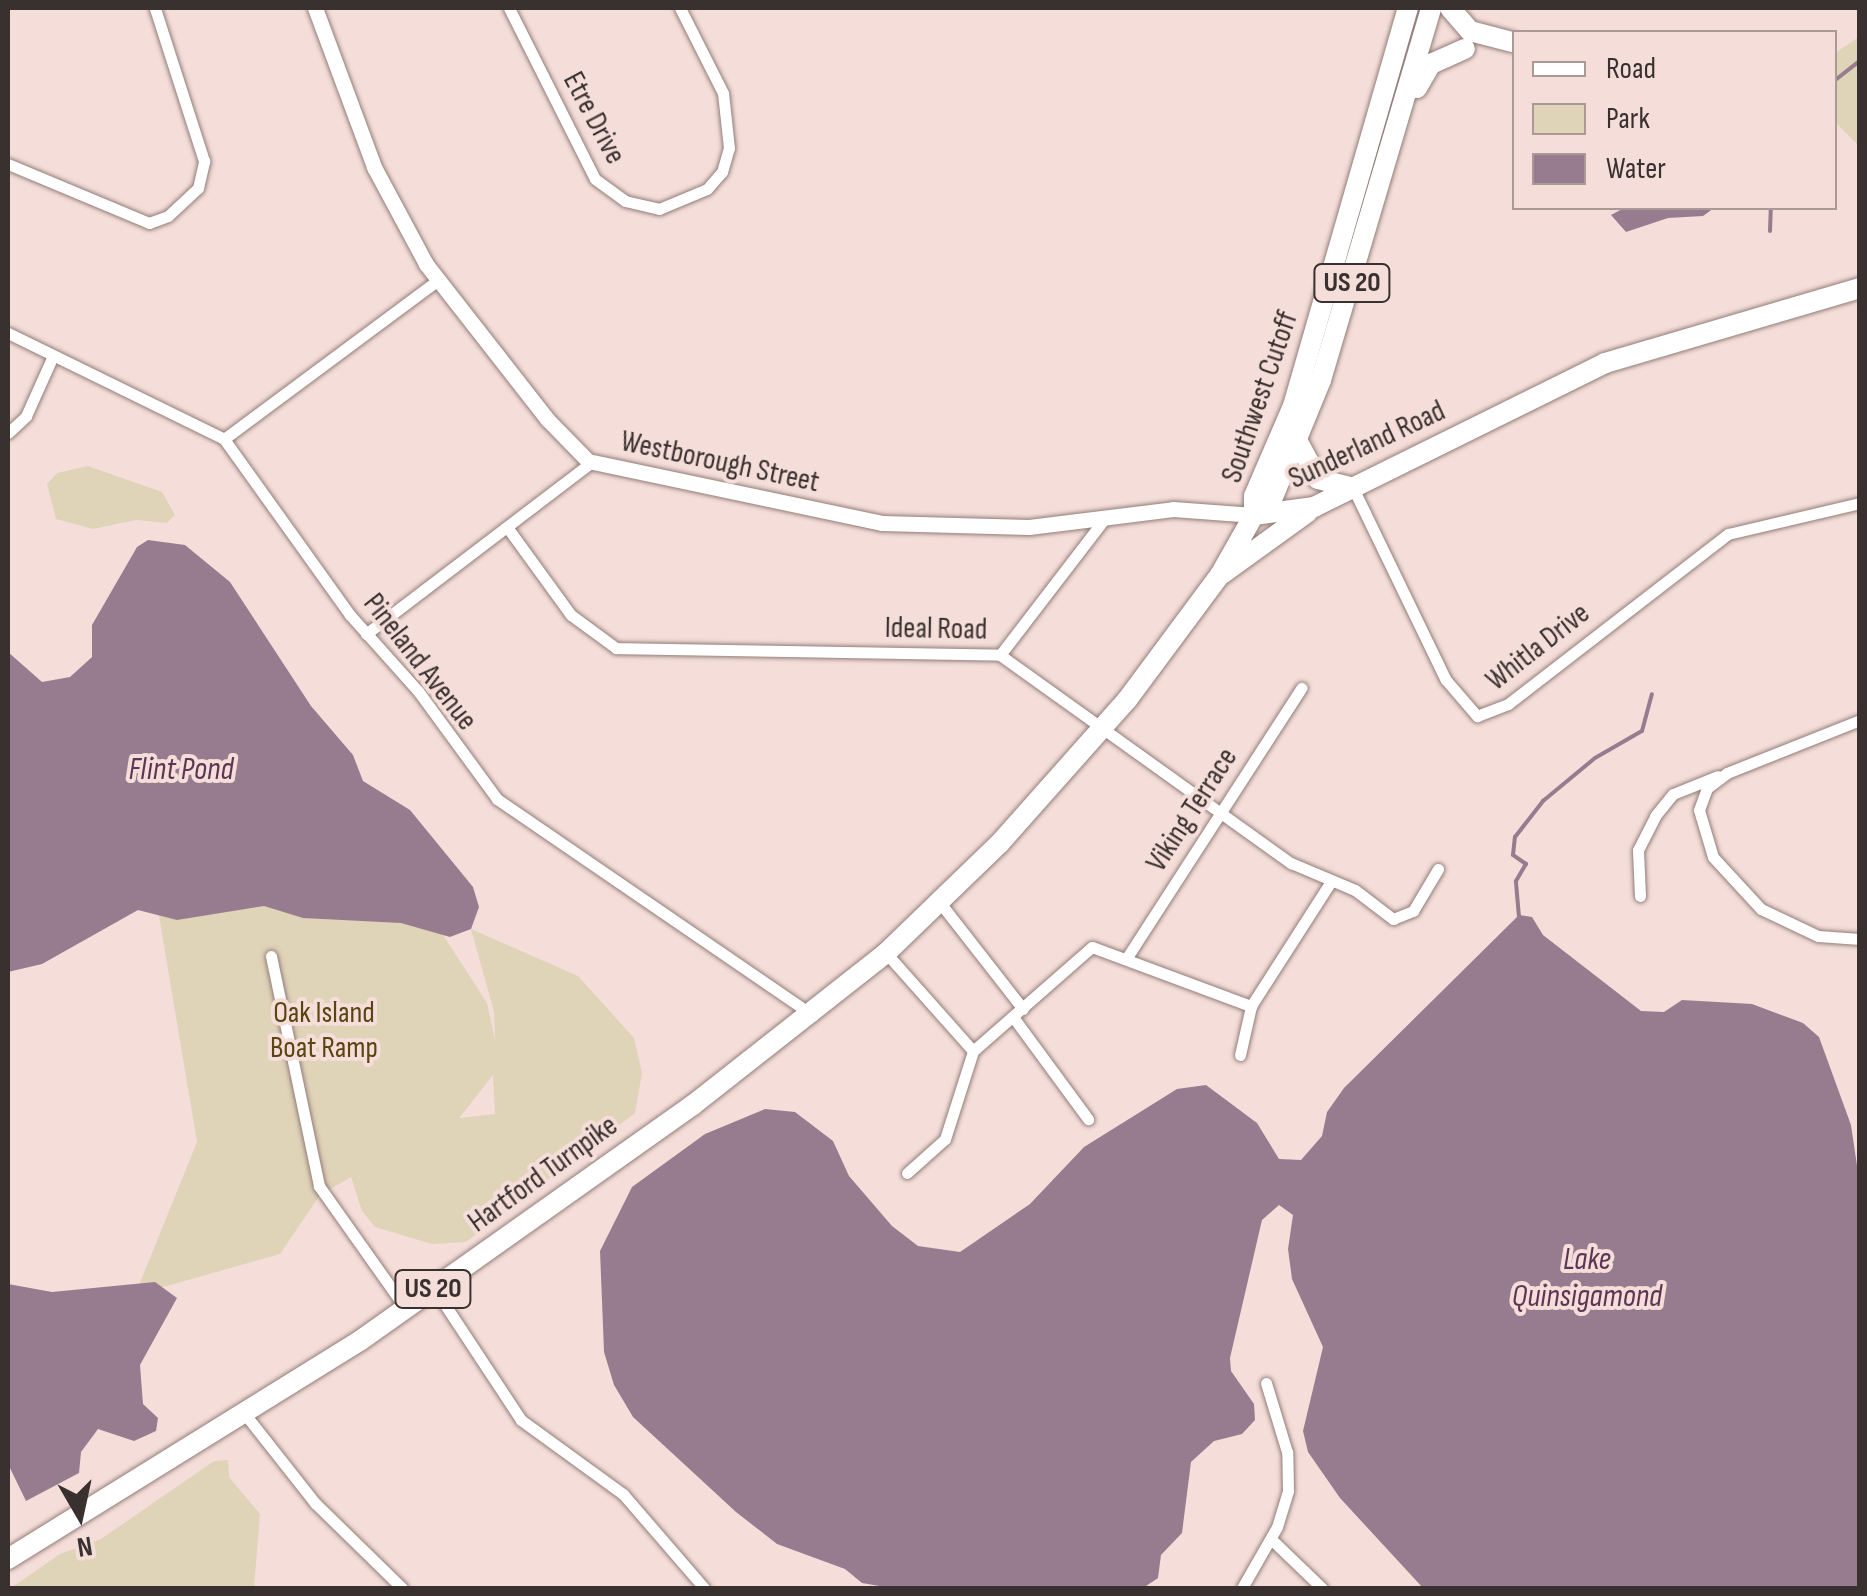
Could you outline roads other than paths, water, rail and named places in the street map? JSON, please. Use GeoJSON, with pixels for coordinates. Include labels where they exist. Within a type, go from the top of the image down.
{"type":"FeatureCollection","features":[{"type":"Feature","properties":{"kind":"main road","name":"Southwest Cutoff"},"geometry":{"type":"LineString","coordinates":[[1254,516],[1254,496],[1294,406],[1408,8]]}},
{"type":"Feature","properties":{"kind":"main road","name":"Southwest Cutoff"},"geometry":{"type":"LineString","coordinates":[[1254,516],[1271,502],[1297,440],[1387,164],[1431,8]]}},
{"type":"Feature","properties":{"kind":"main road"},"geometry":{"type":"LineString","coordinates":[[1450,8],[1470,31],[1512,42]]}},
{"type":"Feature","properties":{"kind":"main road"},"geometry":{"type":"LineString","coordinates":[[1387,164],[1420,80],[1442,56],[1465,48]]}},
{"type":"Feature","properties":{"kind":"main road","name":"Sunderland Road"},"geometry":{"type":"LineString","coordinates":[[1254,516],[1314,507],[1605,363],[1860,288]]}},
{"type":"Feature","properties":{"kind":"main road"},"geometry":{"type":"LineString","coordinates":[[1297,440],[1318,479],[1353,488]]}},
{"type":"Feature","properties":{"kind":"main road"},"geometry":{"type":"LineString","coordinates":[[1220,574],[1314,507]]}},
{"type":"Feature","properties":{"kind":"main road","name":"US 20"},"geometry":{"type":"LineString","coordinates":[[940,904],[1102,732],[1220,574],[1254,516]]}},
{"type":"Feature","properties":{"kind":"main road","name":"Hartford Turnpike"},"geometry":{"type":"LineString","coordinates":[[8,1559],[406,1309],[814,1015],[940,904]]}},
{"type":"Feature","properties":{"kind":"street"},"geometry":{"type":"LineString","coordinates":[[8,164],[149,222],[168,216],[198,188],[204,161],[154,8]]}},
{"type":"Feature","properties":{"kind":"street","name":"Westborough Street"},"geometry":{"type":"LineString","coordinates":[[314,8],[374,168],[438,280],[571,448],[592,462],[882,523],[1028,527],[1173,509],[1254,516]]}},
{"type":"Feature","properties":{"kind":"street","name":"Etre Drive"},"geometry":{"type":"LineString","coordinates":[[510,8],[595,179],[625,201],[659,210],[688,202],[716,182],[729,148],[722,93],[680,8]]}},
{"type":"Feature","properties":{"kind":"street"},"geometry":{"type":"LineString","coordinates":[[224,439],[438,280]]}},
{"type":"Feature","properties":{"kind":"street","name":"Pineland Avenue"},"geometry":{"type":"LineString","coordinates":[[8,333],[224,439],[366,634],[508,808],[814,1015]]}},
{"type":"Feature","properties":{"kind":"street"},"geometry":{"type":"LineString","coordinates":[[8,432],[26,416],[53,356]]}},
{"type":"Feature","properties":{"kind":"street"},"geometry":{"type":"LineString","coordinates":[[366,634],[592,462]]}},
{"type":"Feature","properties":{"kind":"street","name":"Whitla Drive"},"geometry":{"type":"LineString","coordinates":[[1353,488],[1446,680],[1478,716],[1508,704],[1736,528],[1860,503]]}},
{"type":"Feature","properties":{"kind":"street"},"geometry":{"type":"LineString","coordinates":[[1000,655],[1105,518]]}},
{"type":"Feature","properties":{"kind":"street","name":"Ideal Road"},"geometry":{"type":"LineString","coordinates":[[507,526],[571,615],[597,638],[627,651],[1000,655],[1219,814],[1330,882],[1355,890],[1399,920],[1423,899],[1438,869]]}},
{"type":"Feature","properties":{"kind":"street","name":"Viking Terrace"},"geometry":{"type":"LineString","coordinates":[[1126,959],[1301,688]]}},
{"type":"Feature","properties":{"kind":"street"},"geometry":{"type":"LineString","coordinates":[[1640,896],[1638,850],[1655,816],[1691,784],[1860,720]]}},
{"type":"Feature","properties":{"kind":"street"},"geometry":{"type":"LineString","coordinates":[[1727,773],[1707,788],[1699,810],[1723,872],[1788,925],[1833,939],[1860,939]]}},
{"type":"Feature","properties":{"kind":"street"},"geometry":{"type":"LineString","coordinates":[[1240,1055],[1251,1006],[1330,882]]}},
{"type":"Feature","properties":{"kind":"street"},"geometry":{"type":"LineString","coordinates":[[940,904],[1088,1119]]}},
{"type":"Feature","properties":{"kind":"street"},"geometry":{"type":"LineString","coordinates":[[907,1173],[945,1139],[957,1118],[973,1052],[1092,947],[1251,1006]]}},
{"type":"Feature","properties":{"kind":"street"},"geometry":{"type":"LineString","coordinates":[[886,953],[973,1052]]}},
{"type":"Feature","properties":{"kind":"street"},"geometry":{"type":"LineString","coordinates":[[271,956],[314,1160],[326,1198],[406,1309]]}},
{"type":"Feature","properties":{"kind":"street"},"geometry":{"type":"LineString","coordinates":[[434,1288],[522,1420],[622,1494],[704,1588]]}},
{"type":"Feature","properties":{"kind":"street"},"geometry":{"type":"LineString","coordinates":[[1242,1588],[1286,1504],[1289,1466],[1266,1383]]}},
{"type":"Feature","properties":{"kind":"street"},"geometry":{"type":"LineString","coordinates":[[244,1413],[313,1501],[402,1588]]}},
{"type":"Feature","properties":{"kind":"street"},"geometry":{"type":"LineString","coordinates":[[1271,1538],[1322,1588]]}},
{"type":"Feature","properties":{"kind":"water"},"geometry":{"type":"Polygon","coordinates":[[[1620,210],[1711,210],[1703,216],[1668,218],[1626,232],[1611,215],[1620,210]]]}},
{"type":"Feature","properties":{"kind":"water","name":"Flint Pond"},"geometry":{"type":"Polygon","coordinates":[[[148,540],[185,545],[230,582],[311,706],[353,755],[363,781],[410,810],[473,887],[479,907],[471,929],[450,937],[401,923],[303,918],[264,906],[177,920],[138,910],[42,964],[8,972],[8,652],[42,682],[70,677],[92,657],[92,625],[137,547],[148,540]]]}},
{"type":"Feature","properties":{"kind":"water","name":"Lake Quinsigamond"},"geometry":{"type":"Polygon","coordinates":[[[1519,915],[1532,917],[1543,935],[1641,1011],[1664,1012],[1682,1000],[1752,1004],[1803,1023],[1819,1037],[1851,1125],[1859,1179],[1859,1588],[1423,1588],[1340,1498],[1308,1452],[1303,1431],[1323,1347],[1292,1279],[1288,1249],[1293,1215],[1279,1205],[1262,1220],[1230,1358],[1231,1371],[1254,1404],[1255,1420],[1242,1434],[1214,1441],[1191,1462],[1182,1533],[1161,1555],[1158,1578],[1143,1588],[891,1588],[862,1583],[845,1569],[777,1544],[736,1512],[633,1417],[614,1385],[604,1352],[600,1251],[632,1187],[705,1134],[765,1109],[795,1112],[833,1141],[849,1176],[892,1226],[918,1246],[960,1252],[1030,1204],[1084,1147],[1177,1089],[1206,1085],[1257,1123],[1279,1159],[1301,1160],[1322,1136],[1327,1112],[1344,1088],[1519,915]]]}},
{"type":"Feature","properties":{"kind":"water"},"geometry":{"type":"Polygon","coordinates":[[[155,1282],[177,1298],[140,1365],[143,1404],[158,1418],[156,1431],[134,1441],[98,1429],[81,1452],[79,1473],[26,1501],[8,1464],[8,1284],[52,1292],[155,1282]]]}},
{"type":"Feature","properties":{"kind":"waterway"},"geometry":{"type":"LineString","coordinates":[[1837,79],[1860,61]]}},
{"type":"Feature","properties":{"kind":"waterway"},"geometry":{"type":"LineString","coordinates":[[1770,231],[1771,210]]}},
{"type":"Feature","properties":{"kind":"waterway"},"geometry":{"type":"LineString","coordinates":[[1519,917],[1516,881],[1526,864],[1513,855],[1515,837],[1543,801],[1595,758],[1642,731],[1652,694]]}},
{"type":"Feature","properties":{"kind":"park label","name":"Oak Island Boat Ramp"},"geometry":{"type":"Point","coordinates":[324,1030]}}]}
